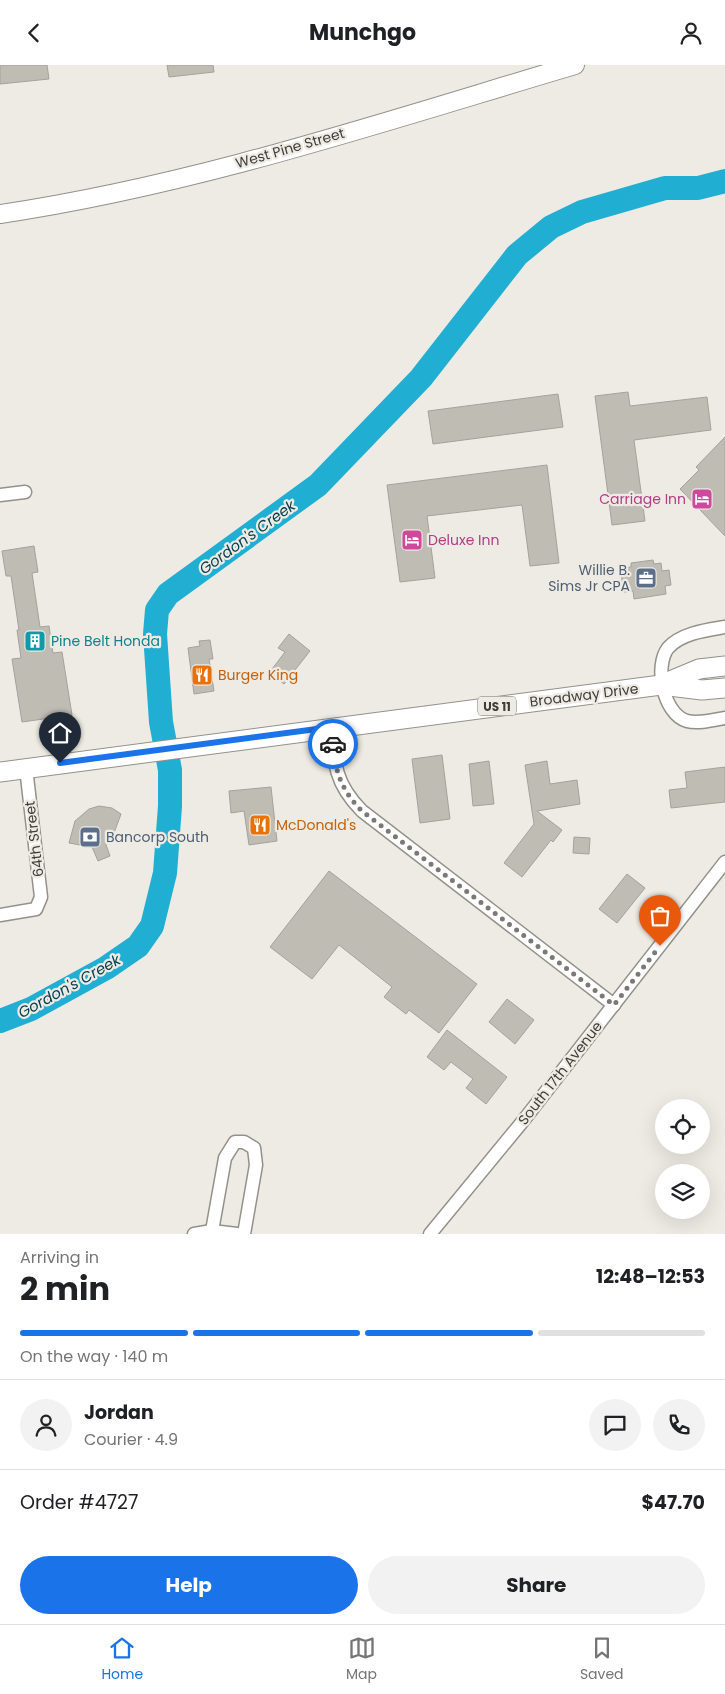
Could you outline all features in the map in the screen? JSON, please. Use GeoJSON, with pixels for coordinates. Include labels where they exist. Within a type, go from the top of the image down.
{"type":"FeatureCollection","features":[{"type":"Feature","properties":{"kind":"main road","name":"Broadway Drive"},"geometry":{"type":"LineString","coordinates":[[662,685],[699,669],[725,666]]}},
{"type":"Feature","properties":{"kind":"main road","name":"Broadway Drive"},"geometry":{"type":"LineString","coordinates":[[0,772],[662,685],[702,690],[725,688]]}},
{"type":"Feature","properties":{"kind":"street","name":"West Pine Street"},"geometry":{"type":"LineString","coordinates":[[0,214],[136,190],[240,163],[575,65]]}},
{"type":"Feature","properties":{"kind":"street"},"geometry":{"type":"LineString","coordinates":[[0,495],[25,492]]}},
{"type":"Feature","properties":{"kind":"street"},"geometry":{"type":"LineString","coordinates":[[725,627],[693,633],[669,647],[660,663],[662,685],[672,709],[681,718],[692,721],[725,718]]}},
{"type":"Feature","properties":{"kind":"street"},"geometry":{"type":"LineString","coordinates":[[332,727],[338,776],[346,794],[362,811],[614,1005]]}},
{"type":"Feature","properties":{"kind":"street","name":"64th Street"},"geometry":{"type":"LineString","coordinates":[[0,915],[36,909],[41,897],[26,768]]}},
{"type":"Feature","properties":{"kind":"street","name":"South 17th Avenue"},"geometry":{"type":"LineString","coordinates":[[430,1234],[614,1005],[725,862]]}},
{"type":"Feature","properties":{"kind":"street"},"geometry":{"type":"LineString","coordinates":[[212,1231],[225,1159],[235,1142],[244,1142],[254,1148],[256,1165],[244,1234]]}},
{"type":"Feature","properties":{"kind":"street"},"geometry":{"type":"LineString","coordinates":[[194,1234],[212,1231],[237,1234]]}},
{"type":"Feature","properties":{"kind":"building"},"geometry":{"type":"Polygon","coordinates":[[[0,65],[47,65],[49,79],[0,84],[0,65]]]}},
{"type":"Feature","properties":{"kind":"building"},"geometry":{"type":"Polygon","coordinates":[[[167,65],[213,65],[214,72],[169,77],[167,65]]]}},
{"type":"Feature","properties":{"kind":"building"},"geometry":{"type":"Polygon","coordinates":[[[628,392],[630,406],[707,397],[711,430],[634,440],[645,521],[612,525],[595,396],[628,392]]]}},
{"type":"Feature","properties":{"kind":"building"},"geometry":{"type":"Polygon","coordinates":[[[558,394],[563,427],[433,444],[428,411],[558,394]]]}},
{"type":"Feature","properties":{"kind":"building"},"geometry":{"type":"Polygon","coordinates":[[[725,437],[725,536],[680,489],[699,470],[696,467],[725,437]]]}},
{"type":"Feature","properties":{"kind":"building","name":"Deluxe Inn"},"geometry":{"type":"Polygon","coordinates":[[[547,465],[559,563],[530,566],[522,505],[427,516],[435,578],[400,582],[387,485],[547,465]]]}},
{"type":"Feature","properties":{"kind":"building","name":"Pine Belt Honda"},"geometry":{"type":"Polygon","coordinates":[[[34,546],[38,572],[32,573],[40,627],[49,626],[53,653],[62,652],[72,715],[22,722],[12,659],[21,658],[17,630],[19,630],[11,576],[6,576],[2,551],[34,546]]]}},
{"type":"Feature","properties":{"kind":"building","name":"Willie B. Sims Jr CPA"},"geometry":{"type":"Polygon","coordinates":[[[653,560],[654,564],[661,563],[662,571],[669,570],[671,585],[665,586],[666,594],[634,599],[633,591],[624,592],[620,568],[631,567],[631,563],[653,560]]]}},
{"type":"Feature","properties":{"kind":"building"},"geometry":{"type":"Polygon","coordinates":[[[289,634],[310,651],[284,684],[269,673],[285,652],[278,648],[289,634]]]}},
{"type":"Feature","properties":{"kind":"building","name":"Burger King"},"geometry":{"type":"Polygon","coordinates":[[[210,640],[213,659],[209,659],[214,691],[194,694],[188,648],[200,646],[199,641],[210,640]]]}},
{"type":"Feature","properties":{"kind":"building"},"geometry":{"type":"Polygon","coordinates":[[[442,755],[450,819],[420,823],[412,759],[442,755]]]}},
{"type":"Feature","properties":{"kind":"building"},"geometry":{"type":"Polygon","coordinates":[[[489,761],[494,804],[473,806],[469,764],[489,761]]]}},
{"type":"Feature","properties":{"kind":"building"},"geometry":{"type":"Polygon","coordinates":[[[547,761],[550,784],[577,780],[580,804],[537,811],[562,830],[553,842],[551,840],[522,877],[504,863],[534,824],[525,765],[547,761]]]}},
{"type":"Feature","properties":{"kind":"building"},"geometry":{"type":"Polygon","coordinates":[[[725,767],[725,802],[671,808],[669,790],[687,788],[685,772],[725,767]]]}},
{"type":"Feature","properties":{"kind":"building","name":"McDonald's"},"geometry":{"type":"Polygon","coordinates":[[[271,787],[277,841],[249,845],[244,811],[231,813],[229,791],[271,787]]]}},
{"type":"Feature","properties":{"kind":"building","name":"Bancorp South"},"geometry":{"type":"Polygon","coordinates":[[[99,806],[112,808],[121,814],[114,833],[105,842],[110,856],[98,861],[92,847],[69,843],[75,821],[89,809],[99,806]]]}},
{"type":"Feature","properties":{"kind":"building"},"geometry":{"type":"Polygon","coordinates":[[[574,837],[590,838],[589,854],[573,853],[574,837]]]}},
{"type":"Feature","properties":{"kind":"building"},"geometry":{"type":"Polygon","coordinates":[[[329,871],[477,984],[439,1033],[409,1010],[406,1014],[384,997],[392,987],[339,945],[312,979],[270,947],[329,871]]]}},
{"type":"Feature","properties":{"kind":"building"},"geometry":{"type":"Polygon","coordinates":[[[627,874],[645,888],[617,923],[599,909],[627,874]]]}},
{"type":"Feature","properties":{"kind":"building"},"geometry":{"type":"Polygon","coordinates":[[[507,999],[534,1020],[515,1044],[489,1022],[507,999]]]}},
{"type":"Feature","properties":{"kind":"building"},"geometry":{"type":"Polygon","coordinates":[[[447,1030],[507,1077],[486,1104],[466,1088],[473,1079],[451,1062],[444,1070],[427,1057],[447,1030]]]}},
{"type":"Feature","properties":{"kind":"waterway","name":"Gordon's Creek"},"geometry":{"type":"LineString","coordinates":[[0,1021],[31,1009],[106,968],[138,946],[152,926],[165,873],[170,806],[170,770],[161,722],[155,634],[157,610],[168,594],[318,485],[421,378],[517,255],[551,227],[582,212],[665,188],[698,188],[725,181]]}},
{"type":"Feature","properties":{"kind":"way so far"},"geometry":{"type":"LineString","coordinates":[[333,744],[335,767],[342,786],[350,799],[362,811],[614,1005],[660,946]]}},
{"type":"Feature","properties":{"kind":"place","name":"Carriage Inn"},"geometry":{"type":"Point","coordinates":[702,499]}},
{"type":"Feature","properties":{"kind":"place","name":"Deluxe Inn"},"geometry":{"type":"Point","coordinates":[412,540]}},
{"type":"Feature","properties":{"kind":"place","name":"Willie B. Sims Jr CPA"},"geometry":{"type":"Point","coordinates":[646,578]}},
{"type":"Feature","properties":{"kind":"place","name":"Pine Belt Honda"},"geometry":{"type":"Point","coordinates":[35,641]}},
{"type":"Feature","properties":{"kind":"place","name":"Burger King"},"geometry":{"type":"Point","coordinates":[202,675]}},
{"type":"Feature","properties":{"kind":"place","name":"McDonald's"},"geometry":{"type":"Point","coordinates":[260,825]}},
{"type":"Feature","properties":{"kind":"place","name":"Bancorp South"},"geometry":{"type":"Point","coordinates":[90,837]}},
{"type":"Feature","properties":{"kind":"route"},"geometry":{"type":"LineString","coordinates":[[60,763],[332,727],[333,744]]}}]}
